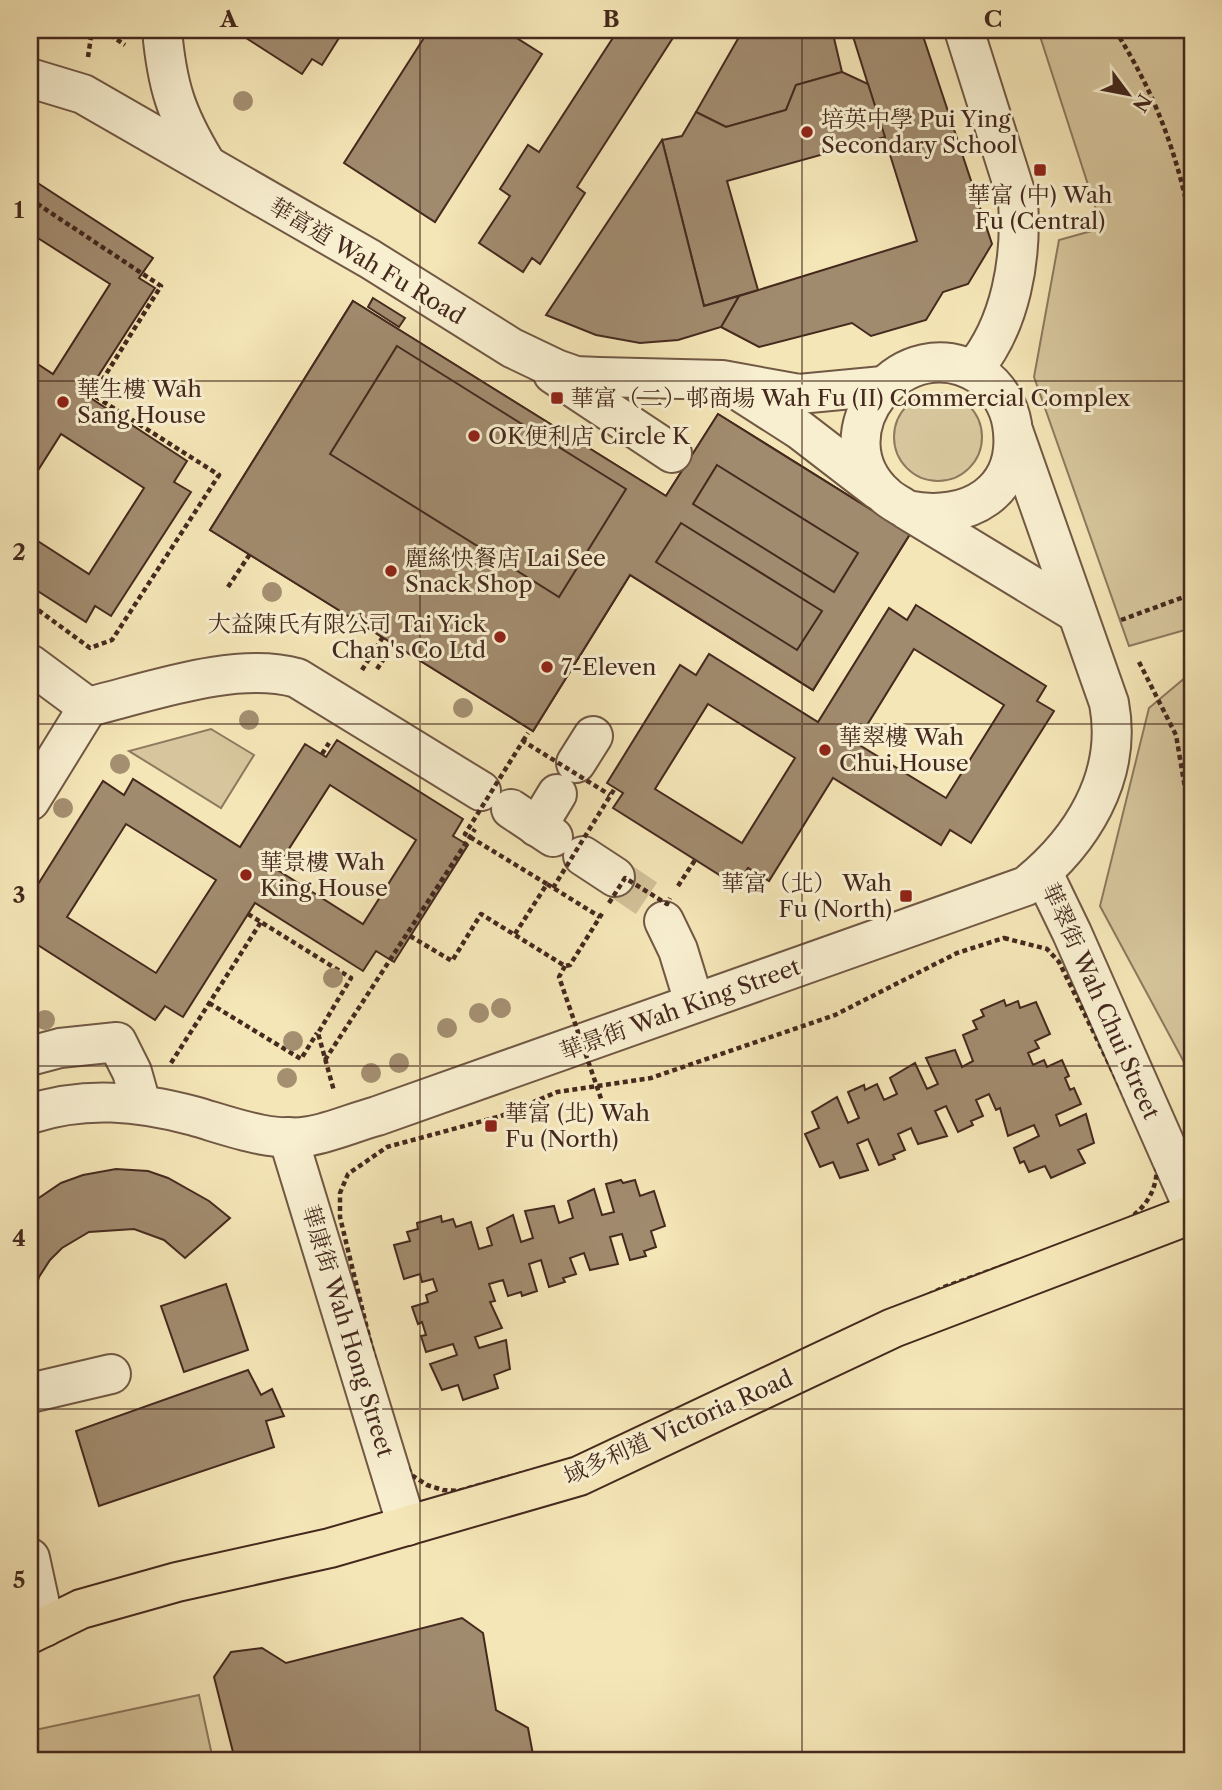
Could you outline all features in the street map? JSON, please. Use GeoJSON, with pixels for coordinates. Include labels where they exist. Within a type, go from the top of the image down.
{"type":"FeatureCollection","features":[{"type":"Feature","properties":{"kind":"main road","name":"域多利道 Victoria Road"},"geometry":{"type":"LineString","coordinates":[[38,1630],[80,1609],[407,1526],[579,1476],[892,1328],[1192,1214]]}},
{"type":"Feature","properties":{"kind":"street"},"geometry":{"type":"LineString","coordinates":[[162,30],[166,73],[180,122],[206,164]]}},
{"type":"Feature","properties":{"kind":"street"},"geometry":{"type":"LineString","coordinates":[[896,502],[873,481],[861,445],[868,408],[883,386],[904,371],[929,363],[955,364],[973,370],[987,353],[1003,318],[1018,259],[1018,201],[964,30]]}},
{"type":"Feature","properties":{"kind":"street","name":"華富道 Wah Fu Road"},"geometry":{"type":"LineString","coordinates":[[30,78],[83,94],[370,259],[537,362],[576,376],[722,380],[799,394],[883,386]]}},
{"type":"Feature","properties":{"kind":"street"},"geometry":{"type":"LineString","coordinates":[[537,362],[602,409],[672,453]]}},
{"type":"Feature","properties":{"kind":"street","name":"華景街 Wah King Street"},"geometry":{"type":"LineString","coordinates":[[30,1114],[88,1100],[141,1104],[238,1129],[288,1137],[309,1136],[377,1116],[694,1002],[1004,895],[1026,886],[1043,873],[1066,849],[1094,805],[1109,767],[1109,703],[1075,612],[1014,433],[1011,417],[999,393],[973,370]]}},
{"type":"Feature","properties":{"kind":"street"},"geometry":{"type":"LineString","coordinates":[[722,380],[800,430],[896,502],[1075,612]]}},
{"type":"Feature","properties":{"kind":"street","name":"華景街 Wah King Street"},"geometry":{"type":"LineString","coordinates":[[896,502],[932,515],[958,513],[986,498],[1003,477],[1011,460],[1014,433]]}},
{"type":"Feature","properties":{"kind":"street"},"geometry":{"type":"LineString","coordinates":[[30,664],[88,707]]}},
{"type":"Feature","properties":{"kind":"street"},"geometry":{"type":"LineString","coordinates":[[30,801],[88,707],[220,676],[280,673],[297,678],[523,824],[612,890]]}},
{"type":"Feature","properties":{"kind":"street"},"geometry":{"type":"LineString","coordinates":[[523,824],[575,764]]}},
{"type":"Feature","properties":{"kind":"street","name":"華翠街 Wah Chui Street"},"geometry":{"type":"LineString","coordinates":[[1043,873],[1192,1205]]}},
{"type":"Feature","properties":{"kind":"street"},"geometry":{"type":"LineString","coordinates":[[670,902],[674,940],[694,1002]]}},
{"type":"Feature","properties":{"kind":"street"},"geometry":{"type":"LineString","coordinates":[[30,1056],[60,1048],[117,1042],[132,1072],[141,1104]]}},
{"type":"Feature","properties":{"kind":"street","name":"華康街 Wah Hong Street"},"geometry":{"type":"LineString","coordinates":[[288,1137],[407,1526]]}},
{"type":"Feature","properties":{"kind":"street"},"geometry":{"type":"LineString","coordinates":[[30,1393],[111,1374]]}},
{"type":"Feature","properties":{"kind":"street"},"geometry":{"type":"LineString","coordinates":[[30,1558],[38,1630]]}},
{"type":"Feature","properties":{"kind":"path"},"geometry":{"type":"LineString","coordinates":[[30,38],[69,30]]}},
{"type":"Feature","properties":{"kind":"path"},"geometry":{"type":"LineString","coordinates":[[1115,30],[1144,76],[1162,117],[1192,228]]}},
{"type":"Feature","properties":{"kind":"path"},"geometry":{"type":"LineString","coordinates":[[30,199],[161,286],[93,395],[219,475],[112,640],[90,648],[61,630],[30,604]]}},
{"type":"Feature","properties":{"kind":"path"},"geometry":{"type":"LineString","coordinates":[[228,587],[250,554]]}},
{"type":"Feature","properties":{"kind":"path"},"geometry":{"type":"LineString","coordinates":[[1112,623],[1192,594]]}},
{"type":"Feature","properties":{"kind":"path"},"geometry":{"type":"LineString","coordinates":[[362,670],[388,629]]}},
{"type":"Feature","properties":{"kind":"path"},"geometry":{"type":"LineString","coordinates":[[377,669],[394,644]]}},
{"type":"Feature","properties":{"kind":"path"},"geometry":{"type":"LineString","coordinates":[[1138,662],[1176,735],[1192,830]]}},
{"type":"Feature","properties":{"kind":"path"},"geometry":{"type":"LineString","coordinates":[[528,733],[465,834],[601,915],[570,965],[565,967],[559,977],[606,1113]]}},
{"type":"Feature","properties":{"kind":"path"},"geometry":{"type":"LineString","coordinates":[[523,741],[610,795]]}},
{"type":"Feature","properties":{"kind":"path"},"geometry":{"type":"LineString","coordinates":[[553,888],[615,788]]}},
{"type":"Feature","properties":{"kind":"path"},"geometry":{"type":"LineString","coordinates":[[325,1060],[523,824]]}},
{"type":"Feature","properties":{"kind":"path"},"geometry":{"type":"LineString","coordinates":[[612,890],[625,878],[667,904],[695,860]]}},
{"type":"Feature","properties":{"kind":"path"},"geometry":{"type":"LineString","coordinates":[[515,935],[547,884]]}},
{"type":"Feature","properties":{"kind":"path"},"geometry":{"type":"LineString","coordinates":[[209,1003],[301,1059],[351,978],[248,914]]}},
{"type":"Feature","properties":{"kind":"path"},"geometry":{"type":"LineString","coordinates":[[410,936],[452,961],[481,914],[565,967]]}},
{"type":"Feature","properties":{"kind":"path"},"geometry":{"type":"LineString","coordinates":[[166,1071],[261,922]]}},
{"type":"Feature","properties":{"kind":"path"},"geometry":{"type":"LineString","coordinates":[[1004,938],[1046,949],[1059,962],[1157,1161],[1154,1191],[1142,1210],[1122,1224],[1102,1230],[944,1287],[741,1388],[584,1456],[458,1491],[427,1485],[413,1476],[400,1458],[340,1217],[340,1193],[348,1174],[387,1147],[501,1116],[557,1092],[651,1078],[835,1015],[957,953],[1004,938]]}},
{"type":"Feature","properties":{"kind":"path"},"geometry":{"type":"LineString","coordinates":[[318,1033],[336,1099]]}},
{"type":"Feature","properties":{"kind":"shaded area"},"geometry":{"type":"Polygon","coordinates":[[[1038,30],[1192,30],[1192,628],[1129,646],[1034,377],[1059,240],[1102,228],[1038,30]]]}},
{"type":"Feature","properties":{"kind":"shaded area"},"geometry":{"type":"Polygon","coordinates":[[[938,393],[955,397],[969,406],[978,420],[982,437],[978,454],[969,468],[955,477],[938,481],[921,477],[907,468],[898,454],[894,437],[898,420],[907,406],[921,397],[938,393]]]}},
{"type":"Feature","properties":{"kind":"shaded area"},"geometry":{"type":"Polygon","coordinates":[[[1192,672],[1192,1077],[1100,906],[1149,708],[1192,672]]]}},
{"type":"Feature","properties":{"kind":"shaded area"},"geometry":{"type":"Polygon","coordinates":[[[211,729],[254,755],[221,808],[129,751],[211,729]]]}},
{"type":"Feature","properties":{"kind":"shaded area"},"geometry":{"type":"Polygon","coordinates":[[[199,1695],[213,1760],[30,1760],[30,1731],[199,1695]]]}},
{"type":"Feature","properties":{"kind":"building"},"geometry":{"type":"Polygon","coordinates":[[[251,30],[344,30],[322,65],[312,59],[302,74],[246,38],[251,30]]]}},
{"type":"Feature","properties":{"kind":"building"},"geometry":{"type":"Polygon","coordinates":[[[429,30],[504,30],[542,54],[435,222],[344,163],[429,30]]]}},
{"type":"Feature","properties":{"kind":"building"},"geometry":{"type":"Polygon","coordinates":[[[618,30],[678,30],[577,187],[585,193],[540,264],[532,258],[523,272],[479,243],[510,196],[500,189],[528,145],[539,152],[618,30]]]}},
{"type":"Feature","properties":{"kind":"building"},"geometry":{"type":"Polygon","coordinates":[[[743,30],[836,30],[833,34],[842,72],[796,85],[786,110],[726,127],[696,112],[743,30]]]}},
{"type":"Feature","properties":{"kind":"building"},"geometry":{"type":"Polygon","coordinates":[[[851,30],[921,30],[992,244],[968,284],[943,292],[926,320],[871,336],[852,323],[759,347],[721,327],[739,296],[917,241],[851,30]]]}},
{"type":"Feature","properties":{"kind":"building"},"geometry":{"type":"Polygon","coordinates":[[[842,72],[868,84],[885,137],[727,181],[758,290],[704,306],[662,140],[682,136],[696,112],[726,127],[786,110],[796,85],[842,72]]]}},
{"type":"Feature","properties":{"kind":"building"},"geometry":{"type":"Polygon","coordinates":[[[662,140],[704,306],[739,296],[721,327],[678,340],[640,343],[596,335],[546,315],[662,140]]]}},
{"type":"Feature","properties":{"kind":"building","name":"華生樓 Wah Sang House"},"geometry":{"type":"Polygon","coordinates":[[[30,178],[153,258],[139,278],[155,288],[86,395],[187,461],[174,482],[191,492],[111,616],[95,606],[86,622],[30,586],[30,536],[89,574],[144,488],[61,434],[30,483],[30,359],[53,374],[110,284],[30,233],[30,178]]]}},
{"type":"Feature","properties":{"kind":"building"},"geometry":{"type":"Polygon","coordinates":[[[373,298],[405,318],[399,327],[368,307],[373,298]]]}},
{"type":"Feature","properties":{"kind":"building"},"geometry":{"type":"Polygon","coordinates":[[[353,301],[666,496],[718,414],[910,534],[813,690],[630,575],[533,731],[210,530],[353,301]],[[355,469],[337,498],[418,548],[435,520],[355,469]],[[465,538],[448,566],[525,615],[543,587],[465,538]]]}},
{"type":"Feature","properties":{"kind":"building"},"geometry":{"type":"Polygon","coordinates":[[[353,301],[666,496],[718,414],[910,534],[813,690],[630,575],[533,731],[210,530],[353,301]]]}},
{"type":"Feature","properties":{"kind":"building"},"geometry":{"type":"Polygon","coordinates":[[[397,346],[626,489],[559,597],[330,454],[397,346]]]}},
{"type":"Feature","properties":{"kind":"building"},"geometry":{"type":"Polygon","coordinates":[[[717,465],[858,553],[834,592],[693,504],[717,465]]]}},
{"type":"Feature","properties":{"kind":"building"},"geometry":{"type":"Polygon","coordinates":[[[681,523],[822,611],[797,650],[656,562],[681,523]]]}},
{"type":"Feature","properties":{"kind":"building","name":"華翠樓 Wah Chui House"},"geometry":{"type":"Polygon","coordinates":[[[916,605],[1046,686],[1037,701],[1054,711],[971,843],[950,830],[941,845],[833,778],[769,881],[748,868],[737,886],[613,808],[623,793],[607,783],[680,665],[696,675],[709,654],[818,722],[889,608],[907,620],[916,605]],[[914,649],[856,743],[946,798],[1004,705],[914,649]],[[708,704],[655,789],[742,843],[795,758],[708,704]]]}},
{"type":"Feature","properties":{"kind":"building","name":"華景樓 Wah King House"},"geometry":{"type":"Polygon","coordinates":[[[337,740],[463,819],[453,836],[468,845],[394,962],[376,951],[363,971],[255,903],[183,1017],[165,1006],[155,1020],[30,940],[30,932],[36,923],[30,919],[30,897],[103,781],[124,795],[133,779],[240,847],[305,744],[326,757],[337,740]],[[330,785],[276,869],[363,924],[416,840],[330,785]],[[126,824],[67,917],[156,973],[216,880],[126,824]]]}},
{"type":"Feature","properties":{"kind":"building"},"geometry":{"type":"Polygon","coordinates":[[[1004,1000],[1006,1006],[1018,1001],[1020,1008],[1036,1002],[1050,1034],[1035,1041],[1039,1048],[1028,1053],[1033,1065],[1044,1060],[1047,1067],[1062,1060],[1069,1076],[1065,1078],[1070,1090],[1074,1088],[1081,1104],[1056,1115],[1060,1126],[1086,1114],[1094,1143],[1078,1150],[1085,1163],[1051,1178],[1045,1166],[1029,1172],[1024,1161],[1020,1163],[1014,1148],[1039,1136],[1034,1125],[1008,1136],[1000,1108],[996,1110],[989,1094],[976,1100],[983,1116],[971,1121],[973,1125],[958,1132],[946,1106],[935,1111],[947,1136],[918,1144],[911,1128],[898,1134],[905,1150],[893,1155],[895,1159],[879,1165],[868,1139],[857,1144],[868,1170],[840,1178],[833,1162],[820,1167],[805,1134],[819,1128],[812,1112],[837,1097],[848,1123],[859,1118],[848,1092],[864,1085],[865,1090],[877,1084],[884,1100],[897,1094],[890,1078],[915,1063],[927,1089],[938,1084],[926,1058],[955,1050],[962,1067],[973,1061],[963,1035],[977,1029],[973,1021],[984,1016],[981,1010],[1004,1000]]]}},
{"type":"Feature","properties":{"kind":"building"},"geometry":{"type":"Polygon","coordinates":[[[116,1169],[148,1171],[168,1178],[209,1201],[230,1218],[185,1258],[164,1240],[134,1229],[89,1232],[62,1248],[50,1260],[39,1277],[30,1311],[30,1204],[61,1183],[83,1175],[116,1169]]]}},
{"type":"Feature","properties":{"kind":"building"},"geometry":{"type":"Polygon","coordinates":[[[621,1180],[623,1183],[635,1180],[640,1196],[654,1191],[665,1226],[651,1231],[656,1247],[644,1251],[646,1256],[630,1260],[622,1234],[610,1237],[618,1264],[590,1270],[584,1253],[570,1258],[576,1274],[563,1278],[565,1282],[549,1287],[541,1260],[529,1264],[537,1291],[522,1296],[521,1292],[508,1296],[503,1280],[489,1284],[495,1301],[490,1302],[502,1328],[475,1337],[479,1348],[506,1340],[510,1369],[494,1375],[498,1388],[463,1400],[458,1385],[442,1390],[430,1364],[457,1355],[453,1344],[426,1352],[421,1336],[426,1335],[422,1322],[418,1324],[412,1307],[428,1302],[426,1295],[437,1291],[433,1279],[422,1282],[420,1274],[404,1279],[394,1245],[410,1241],[407,1232],[418,1229],[417,1223],[441,1216],[442,1222],[453,1219],[456,1227],[471,1222],[479,1249],[492,1245],[487,1228],[513,1215],[521,1242],[533,1238],[525,1211],[554,1206],[559,1223],[573,1218],[568,1201],[594,1189],[602,1215],[614,1212],[606,1184],[621,1180]]]}},
{"type":"Feature","properties":{"kind":"building"},"geometry":{"type":"Polygon","coordinates":[[[226,1284],[248,1350],[184,1372],[161,1306],[226,1284]]]}},
{"type":"Feature","properties":{"kind":"building"},"geometry":{"type":"Polygon","coordinates":[[[248,1370],[261,1395],[272,1389],[284,1416],[266,1421],[274,1447],[99,1506],[76,1431],[248,1370]]]}},
{"type":"Feature","properties":{"kind":"building"},"geometry":{"type":"Polygon","coordinates":[[[462,1618],[483,1633],[496,1710],[528,1728],[534,1760],[235,1760],[214,1677],[231,1652],[262,1648],[286,1663],[462,1618]]]}},
{"type":"Feature","properties":{"kind":"tunnel"},"geometry":{"type":"LineString","coordinates":[[615,877],[649,900],[664,921]]}},
{"type":"Feature","properties":{"kind":"place","name":"培英中學 Pui Ying Secondary School"},"geometry":{"type":"Point","coordinates":[807,132]}},
{"type":"Feature","properties":{"kind":"place","name":"華富 (中) Wah Fu (Central)"},"geometry":{"type":"Point","coordinates":[1040,170]}},
{"type":"Feature","properties":{"kind":"place","name":"華富（二）邨商場 Wah Fu (II) Commercial Complex"},"geometry":{"type":"Point","coordinates":[557,398]}},
{"type":"Feature","properties":{"kind":"place","name":"華生樓 Wah Sang House"},"geometry":{"type":"Point","coordinates":[63,402]}},
{"type":"Feature","properties":{"kind":"place","name":"OK便利店 Circle K"},"geometry":{"type":"Point","coordinates":[474,436]}},
{"type":"Feature","properties":{"kind":"place","name":"麗絲快餐店 Lai See Snack Shop"},"geometry":{"type":"Point","coordinates":[391,571]}},
{"type":"Feature","properties":{"kind":"place","name":"大益陳氏有限公司 Tai Yick Chan's Co Ltd"},"geometry":{"type":"Point","coordinates":[500,637]}},
{"type":"Feature","properties":{"kind":"place","name":"7-Eleven"},"geometry":{"type":"Point","coordinates":[547,667]}},
{"type":"Feature","properties":{"kind":"place","name":"華翠樓 Wah Chui House"},"geometry":{"type":"Point","coordinates":[825,750]}},
{"type":"Feature","properties":{"kind":"place","name":"華景樓 Wah King House"},"geometry":{"type":"Point","coordinates":[246,875]}},
{"type":"Feature","properties":{"kind":"place","name":"華富（北） Wah Fu (North)"},"geometry":{"type":"Point","coordinates":[906,896]}},
{"type":"Feature","properties":{"kind":"place","name":"華富 (北) Wah Fu (North)"},"geometry":{"type":"Point","coordinates":[491,1126]}}]}
